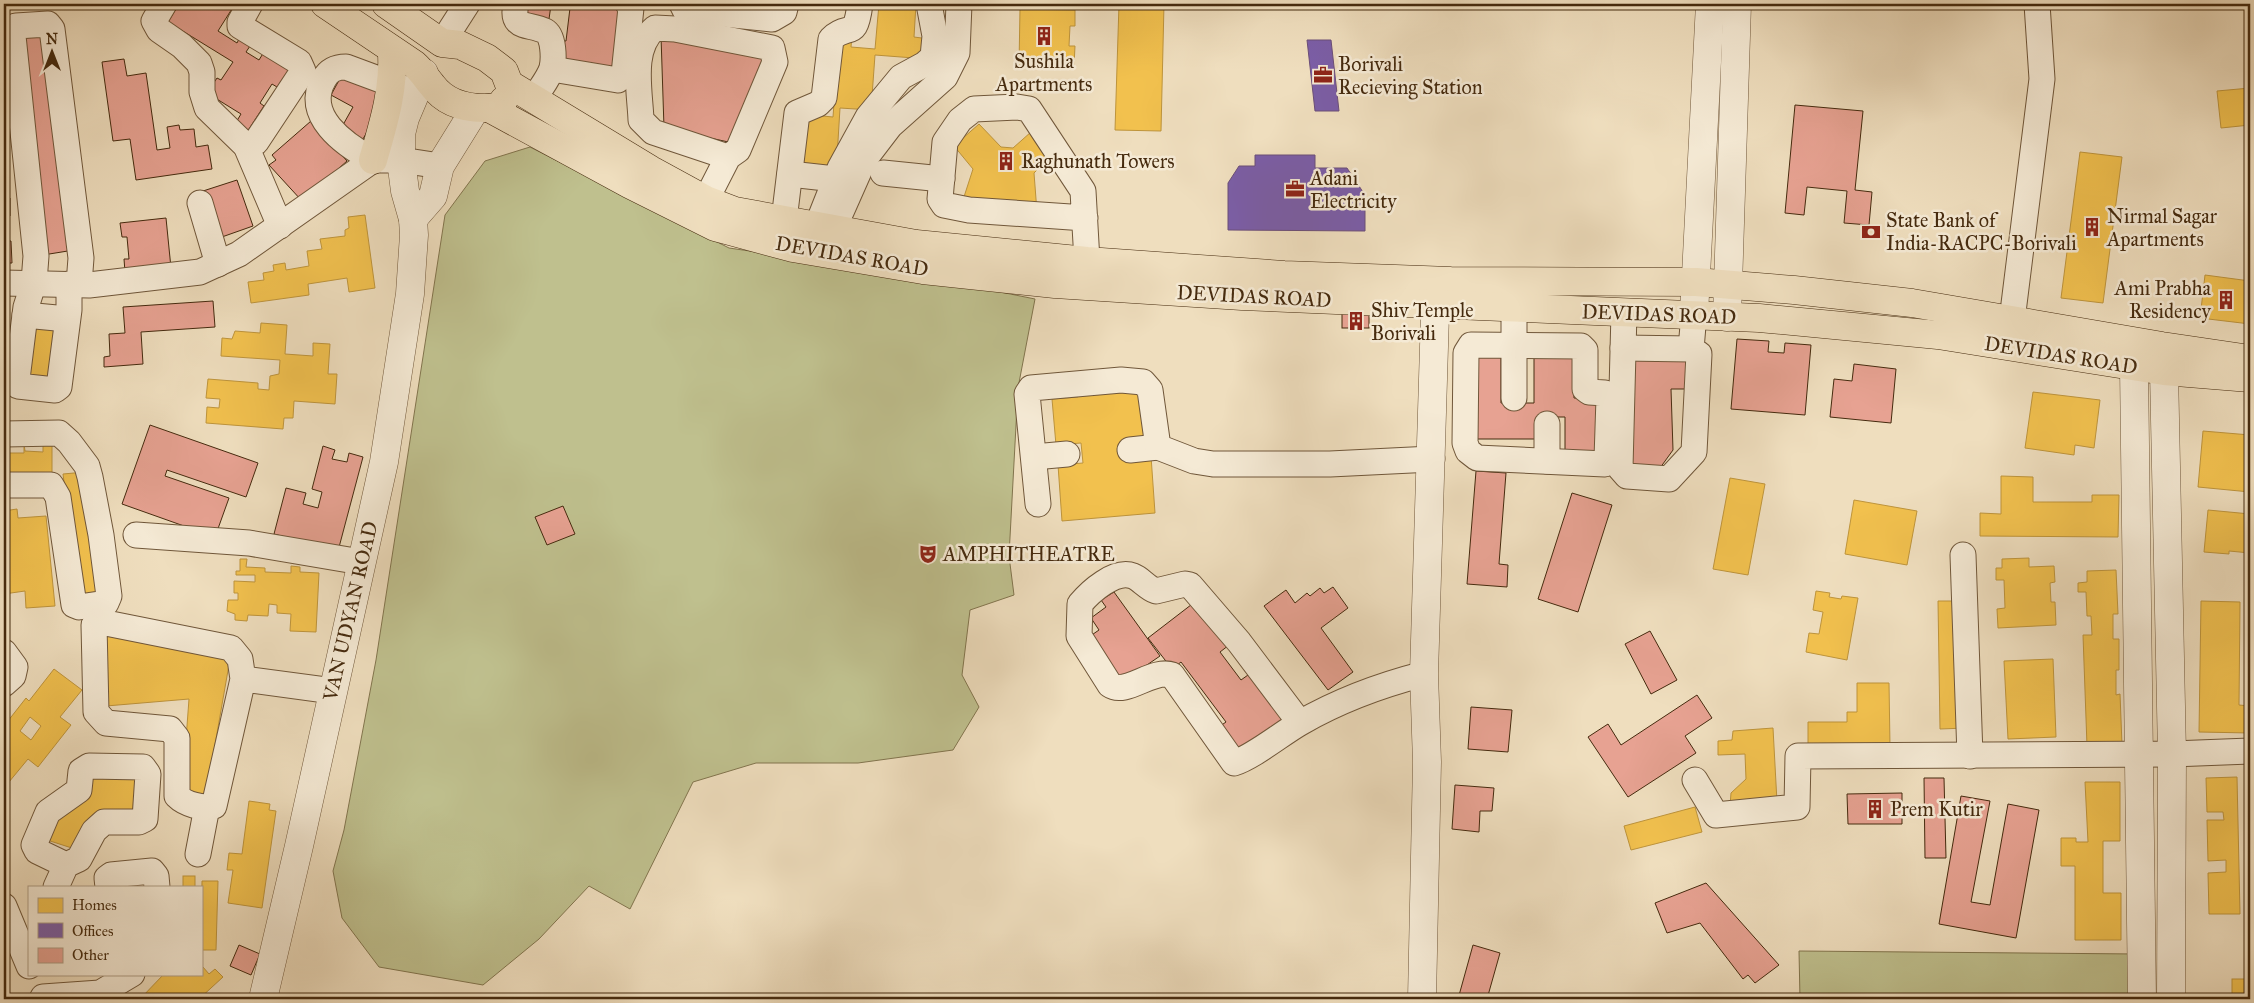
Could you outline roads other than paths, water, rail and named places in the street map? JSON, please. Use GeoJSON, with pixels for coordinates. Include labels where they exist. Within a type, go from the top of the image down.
{"type":"FeatureCollection","features":[{"type":"Feature","properties":{"kind":"main road","name":"DEVIDAS ROAD"},"geometry":{"type":"LineString","coordinates":[[325,4],[414,64],[411,83],[433,87],[450,101],[465,108],[483,108],[715,228],[793,248],[923,270],[1055,284],[1242,296],[1437,292],[1696,282],[1912,303],[2250,359]]}},
{"type":"Feature","properties":{"kind":"main road","name":"DEVIDAS ROAD"},"geometry":{"type":"LineString","coordinates":[[386,4],[442,43],[460,45],[487,58],[504,71],[509,84],[651,170],[706,200],[735,211],[954,249],[1087,261],[1284,275],[1437,292],[1514,308],[1694,314],[1938,335],[2164,371],[2250,378]]}},
{"type":"Feature","properties":{"kind":"main road"},"geometry":{"type":"LineString","coordinates":[[373,160],[386,116],[435,47],[442,43]]}},
{"type":"Feature","properties":{"kind":"main road"},"geometry":{"type":"LineString","coordinates":[[483,108],[499,107],[508,96],[509,84]]}},
{"type":"Feature","properties":{"kind":"street"},"geometry":{"type":"LineString","coordinates":[[164,4],[154,20],[159,30],[182,46],[199,62],[202,72],[202,92],[207,108],[246,146],[280,226]]}},
{"type":"Feature","properties":{"kind":"street"},"geometry":{"type":"LineString","coordinates":[[246,146],[256,142],[303,71],[299,62],[240,26],[240,22],[250,4]]}},
{"type":"Feature","properties":{"kind":"street"},"geometry":{"type":"LineString","coordinates":[[442,43],[467,4]]}},
{"type":"Feature","properties":{"kind":"street"},"geometry":{"type":"LineString","coordinates":[[516,4],[514,11],[516,18],[522,25],[546,31],[551,38],[552,69],[534,99]]}},
{"type":"Feature","properties":{"kind":"street"},"geometry":{"type":"LineString","coordinates":[[552,69],[618,80],[624,74],[631,8],[628,4]]}},
{"type":"Feature","properties":{"kind":"street"},"geometry":{"type":"LineString","coordinates":[[682,4],[685,10],[772,19],[784,12],[786,4]]}},
{"type":"Feature","properties":{"kind":"street"},"geometry":{"type":"LineString","coordinates":[[784,220],[797,113],[818,104],[824,98],[831,39],[836,34],[851,30],[858,23],[860,4]]}},
{"type":"Feature","properties":{"kind":"street"},"geometry":{"type":"LineString","coordinates":[[825,228],[835,179],[868,117],[890,87],[901,76],[925,64],[933,57],[935,36],[929,4]]}},
{"type":"Feature","properties":{"kind":"street"},"geometry":{"type":"LineString","coordinates":[[825,228],[864,160],[890,126],[945,77],[957,53],[959,4]]}},
{"type":"Feature","properties":{"kind":"street"},"geometry":{"type":"LineString","coordinates":[[1691,349],[1710,4]]}},
{"type":"Feature","properties":{"kind":"street"},"geometry":{"type":"LineString","coordinates":[[1727,317],[1737,4]]}},
{"type":"Feature","properties":{"kind":"street"},"geometry":{"type":"LineString","coordinates":[[2012,320],[2042,79],[2037,4]]}},
{"type":"Feature","properties":{"kind":"street"},"geometry":{"type":"LineString","coordinates":[[48,24],[52,29],[79,248],[58,387],[55,390],[18,386],[17,380],[25,315],[34,282],[36,256],[13,36],[16,26],[48,24]]}},
{"type":"Feature","properties":{"kind":"street"},"geometry":{"type":"LineString","coordinates":[[706,200],[728,158],[738,150],[775,62],[772,48],[675,29],[655,28],[647,35],[643,43],[639,62],[641,120],[653,132],[728,158]]}},
{"type":"Feature","properties":{"kind":"street"},"geometry":{"type":"LineString","coordinates":[[411,83],[346,67],[337,67],[328,72],[318,88],[318,105],[330,130],[357,152],[373,160],[401,160],[440,166]]}},
{"type":"Feature","properties":{"kind":"street","name":"VAN UDYAN ROAD"},"geometry":{"type":"LineString","coordinates":[[263,999],[384,462],[408,303],[414,219],[405,191],[401,160],[401,134],[411,83]]}},
{"type":"Feature","properties":{"kind":"street"},"geometry":{"type":"LineString","coordinates":[[1085,218],[969,210],[944,205],[940,200],[945,142],[960,120],[974,109],[1017,107],[1029,110],[1083,191],[1085,218],[1087,261]]}},
{"type":"Feature","properties":{"kind":"street"},"geometry":{"type":"LineString","coordinates":[[414,219],[433,196],[440,166],[452,144],[483,108]]}},
{"type":"Feature","properties":{"kind":"street"},"geometry":{"type":"LineString","coordinates":[[651,170],[662,135]]}},
{"type":"Feature","properties":{"kind":"street"},"geometry":{"type":"LineString","coordinates":[[4,283],[74,284],[200,272],[239,254],[373,160]]}},
{"type":"Feature","properties":{"kind":"street"},"geometry":{"type":"LineString","coordinates":[[884,172],[942,179]]}},
{"type":"Feature","properties":{"kind":"street"},"geometry":{"type":"LineString","coordinates":[[790,174],[835,179]]}},
{"type":"Feature","properties":{"kind":"street"},"geometry":{"type":"LineString","coordinates":[[200,203],[218,264]]}},
{"type":"Feature","properties":{"kind":"street"},"geometry":{"type":"LineString","coordinates":[[1422,999],[1427,762],[1424,674],[1437,292]]}},
{"type":"Feature","properties":{"kind":"street"},"geometry":{"type":"LineString","coordinates":[[1514,308],[1514,398]]}},
{"type":"Feature","properties":{"kind":"street"},"geometry":{"type":"LineString","coordinates":[[1623,348],[1691,349],[1699,354],[1694,452],[1669,479],[1626,476],[1620,468],[1623,348],[1624,312]]}},
{"type":"Feature","properties":{"kind":"street"},"geometry":{"type":"LineString","coordinates":[[25,315],[67,319]]}},
{"type":"Feature","properties":{"kind":"street"},"geometry":{"type":"LineString","coordinates":[[1471,345],[1514,345],[1581,346],[1585,350],[1585,389],[1589,392],[1605,393],[1609,398],[1607,459],[1605,464],[1477,458],[1468,451],[1465,443],[1466,353],[1471,345]]}},
{"type":"Feature","properties":{"kind":"street"},"geometry":{"type":"LineString","coordinates":[[2134,366],[2142,999]]}},
{"type":"Feature","properties":{"kind":"street"},"geometry":{"type":"LineString","coordinates":[[2164,371],[2172,754],[2171,999]]}},
{"type":"Feature","properties":{"kind":"street"},"geometry":{"type":"LineString","coordinates":[[1038,504],[1027,394],[1032,388],[1121,380],[1143,382],[1150,390],[1158,447]]}},
{"type":"Feature","properties":{"kind":"street"},"geometry":{"type":"LineString","coordinates":[[1547,424],[1547,461]]}},
{"type":"Feature","properties":{"kind":"street"},"geometry":{"type":"LineString","coordinates":[[4,434],[58,433],[68,442],[86,466],[102,535],[109,596],[106,603],[78,607],[74,605],[58,498],[51,484],[4,485]]}},
{"type":"Feature","properties":{"kind":"street"},"geometry":{"type":"LineString","coordinates":[[1130,450],[1158,447],[1194,461],[1213,464],[1330,464],[1432,459]]}},
{"type":"Feature","properties":{"kind":"street"},"geometry":{"type":"LineString","coordinates":[[1034,457],[1067,454]]}},
{"type":"Feature","properties":{"kind":"street"},"geometry":{"type":"LineString","coordinates":[[136,535],[249,543],[361,562]]}},
{"type":"Feature","properties":{"kind":"street"},"geometry":{"type":"LineString","coordinates":[[1963,555],[1970,756]]}},
{"type":"Feature","properties":{"kind":"street"},"geometry":{"type":"LineString","coordinates":[[1300,723],[1239,642],[1190,585],[1186,584],[1156,591],[1133,576],[1125,576],[1109,580],[1097,587],[1080,604],[1079,636],[1110,685],[1120,688],[1162,673],[1172,675],[1234,763],[1300,723],[1346,700],[1401,680],[1424,674]]}},
{"type":"Feature","properties":{"kind":"street"},"geometry":{"type":"LineString","coordinates":[[106,622],[230,648],[240,659],[244,678],[214,806],[207,807],[183,802],[177,796],[177,738],[170,729],[106,723],[96,712],[94,625],[106,622]]}},
{"type":"Feature","properties":{"kind":"street"},"geometry":{"type":"LineString","coordinates":[[4,652],[15,667],[13,676],[4,684]]}},
{"type":"Feature","properties":{"kind":"street"},"geometry":{"type":"LineString","coordinates":[[244,678],[333,691]]}},
{"type":"Feature","properties":{"kind":"street"},"geometry":{"type":"LineString","coordinates":[[1695,780],[1716,816],[1797,807],[1798,756],[2172,754],[2250,751]]}},
{"type":"Feature","properties":{"kind":"street"},"geometry":{"type":"LineString","coordinates":[[89,766],[143,768],[148,774],[145,819],[139,822],[104,822],[94,831],[79,859],[61,876],[37,851],[34,845],[48,812],[78,790],[81,771],[89,766]]}},
{"type":"Feature","properties":{"kind":"street"},"geometry":{"type":"LineString","coordinates":[[198,854],[207,807]]}},
{"type":"Feature","properties":{"kind":"street"},"geometry":{"type":"LineString","coordinates":[[108,886],[107,878],[111,875],[152,871],[156,876],[157,886]]}},
{"type":"Feature","properties":{"kind":"street"},"geometry":{"type":"LineString","coordinates":[[4,906],[28,962]]}},
{"type":"Feature","properties":{"kind":"street"},"geometry":{"type":"LineString","coordinates":[[34,976],[44,998],[100,993],[129,976]]}},
{"type":"Feature","properties":{"kind":"place","name":"Sushila Apartments"},"geometry":{"type":"Point","coordinates":[1044,36]}},
{"type":"Feature","properties":{"kind":"place","name":"Borivali Recieving Station"},"geometry":{"type":"Point","coordinates":[1323,75]}},
{"type":"Feature","properties":{"kind":"place","name":"Raghunath Towers"},"geometry":{"type":"Point","coordinates":[1006,161]}},
{"type":"Feature","properties":{"kind":"place","name":"Adani Electricity"},"geometry":{"type":"Point","coordinates":[1295,189]}},
{"type":"Feature","properties":{"kind":"place","name":"Nirmal Sagar Apartments"},"geometry":{"type":"Point","coordinates":[2092,227]}},
{"type":"Feature","properties":{"kind":"place","name":"State Bank of India-RACPC-Borivali"},"geometry":{"type":"Point","coordinates":[1871,232]}},
{"type":"Feature","properties":{"kind":"place","name":"Ami Prabha Residency"},"geometry":{"type":"Point","coordinates":[2226,300]}},
{"type":"Feature","properties":{"kind":"place","name":"Shiv Temple Borivali"},"geometry":{"type":"Point","coordinates":[1356,321]}},
{"type":"Feature","properties":{"kind":"place","name":"AMPHITHEATRE"},"geometry":{"type":"Point","coordinates":[928,554]}},
{"type":"Feature","properties":{"kind":"place","name":"Prem Kutir"},"geometry":{"type":"Point","coordinates":[1875,809]}}]}
